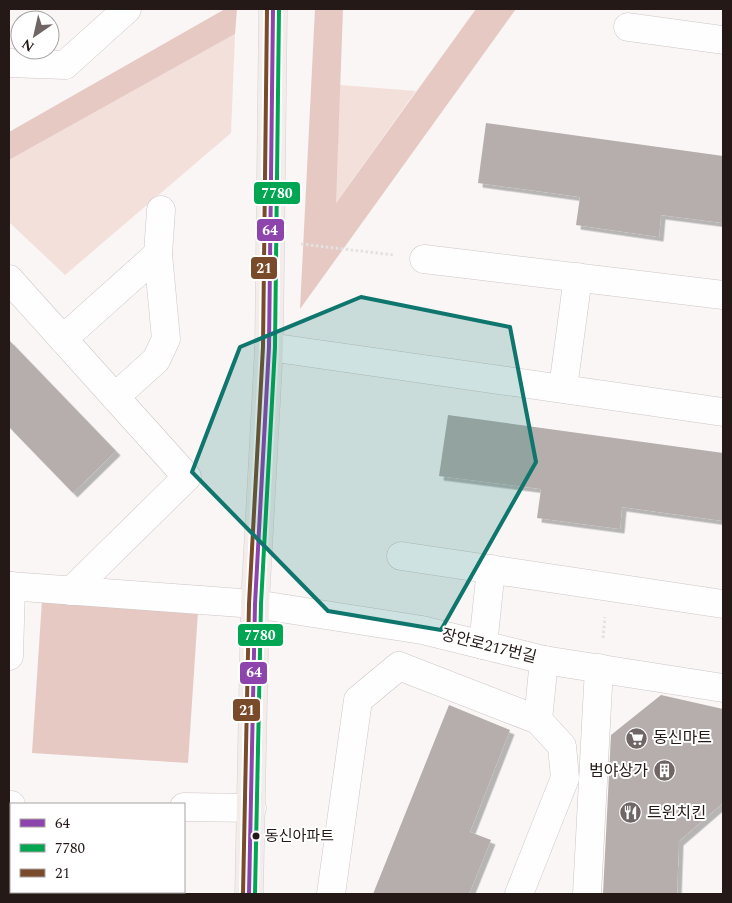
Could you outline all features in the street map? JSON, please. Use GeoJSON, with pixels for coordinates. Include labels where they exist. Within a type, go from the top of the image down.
{"type":"FeatureCollection","features":[{"type":"Feature","properties":{"kind":"main road"},"geometry":{"type":"LineString","coordinates":[[248,894],[252,808],[255,604],[269,348],[273,9]]}},
{"type":"Feature","properties":{"kind":"street"},"geometry":{"type":"LineString","coordinates":[[9,63],[65,64],[127,9]]}},
{"type":"Feature","properties":{"kind":"street"},"geometry":{"type":"LineString","coordinates":[[628,27],[723,40]]}},
{"type":"Feature","properties":{"kind":"street"},"geometry":{"type":"LineString","coordinates":[[114,397],[156,360],[166,339],[158,254],[161,210]]}},
{"type":"Feature","properties":{"kind":"street"},"geometry":{"type":"LineString","coordinates":[[63,340],[158,254]]}},
{"type":"Feature","properties":{"kind":"street"},"geometry":{"type":"LineString","coordinates":[[424,259],[723,295]]}},
{"type":"Feature","properties":{"kind":"street"},"geometry":{"type":"LineString","coordinates":[[563,388],[578,277]]}},
{"type":"Feature","properties":{"kind":"street"},"geometry":{"type":"LineString","coordinates":[[9,279],[187,477],[71,591]]}},
{"type":"Feature","properties":{"kind":"street"},"geometry":{"type":"LineString","coordinates":[[269,348],[723,412]]}},
{"type":"Feature","properties":{"kind":"street"},"geometry":{"type":"LineString","coordinates":[[401,556],[723,604]]}},
{"type":"Feature","properties":{"kind":"street"},"geometry":{"type":"LineString","coordinates":[[483,645],[491,569]]}},
{"type":"Feature","properties":{"kind":"street"},"geometry":{"type":"LineString","coordinates":[[9,656],[10,586]]}},
{"type":"Feature","properties":{"kind":"street","name":"장안로217번길"},"geometry":{"type":"LineString","coordinates":[[10,586],[255,604],[422,630],[544,660],[723,688]]}},
{"type":"Feature","properties":{"kind":"street"},"geometry":{"type":"LineString","coordinates":[[538,720],[544,660]]}},
{"type":"Feature","properties":{"kind":"street"},"geometry":{"type":"LineString","coordinates":[[331,894],[358,700],[398,666],[538,720],[562,746],[565,778],[519,894]]}},
{"type":"Feature","properties":{"kind":"street"},"geometry":{"type":"LineString","coordinates":[[587,894],[599,668]]}},
{"type":"Feature","properties":{"kind":"street"},"geometry":{"type":"LineString","coordinates":[[185,807],[252,808]]}},
{"type":"Feature","properties":{"kind":"path"},"geometry":{"type":"LineString","coordinates":[[270,240],[424,259]]}},
{"type":"Feature","properties":{"kind":"path"},"geometry":{"type":"LineString","coordinates":[[599,668],[609,587]]}},
{"type":"Feature","properties":{"kind":"highlighted area"},"geometry":{"type":"Polygon","coordinates":[[[361,297],[510,327],[536,462],[441,630],[328,611],[192,472],[240,347],[361,297]]]}},
{"type":"Feature","properties":{"kind":"shaded area"},"geometry":{"type":"Polygon","coordinates":[[[225,9],[237,9],[235,34],[9,160],[9,132],[225,9]]]}},
{"type":"Feature","properties":{"kind":"shaded area"},"geometry":{"type":"Polygon","coordinates":[[[315,9],[343,9],[336,203],[476,9],[516,9],[300,309],[315,9]]]}},
{"type":"Feature","properties":{"kind":"shaded area"},"geometry":{"type":"Polygon","coordinates":[[[235,34],[231,133],[65,275],[9,222],[9,160],[235,34]]]}},
{"type":"Feature","properties":{"kind":"shaded area"},"geometry":{"type":"Polygon","coordinates":[[[340,85],[416,91],[335,204],[340,85]]]}},
{"type":"Feature","properties":{"kind":"shaded area"},"geometry":{"type":"Polygon","coordinates":[[[42,600],[198,611],[188,763],[32,753],[42,600]]]}},
{"type":"Feature","properties":{"kind":"building"},"geometry":{"type":"Polygon","coordinates":[[[486,123],[723,156],[723,223],[661,215],[659,237],[576,225],[580,197],[478,183],[486,123]]]}},
{"type":"Feature","properties":{"kind":"building"},"geometry":{"type":"Polygon","coordinates":[[[9,340],[116,451],[73,493],[9,427],[9,340]]]}},
{"type":"Feature","properties":{"kind":"building"},"geometry":{"type":"Polygon","coordinates":[[[448,415],[723,453],[723,521],[622,507],[620,529],[537,518],[541,489],[439,476],[448,415]]]}},
{"type":"Feature","properties":{"kind":"building","name":"범야상가"},"geometry":{"type":"Polygon","coordinates":[[[661,695],[723,709],[723,803],[679,841],[677,894],[603,894],[611,735],[661,695]]]}},
{"type":"Feature","properties":{"kind":"building"},"geometry":{"type":"Polygon","coordinates":[[[449,705],[510,730],[470,832],[491,840],[469,894],[373,894],[449,705]]]}},
{"type":"Feature","properties":{"kind":"transit line","name":"21"},"geometry":{"type":"LineString","coordinates":[[243,894],[249,604],[263,347],[267,9]]}},
{"type":"Feature","properties":{"kind":"transit line","name":"64"},"geometry":{"type":"LineString","coordinates":[[249,894],[255,604],[269,347],[273,9]]}},
{"type":"Feature","properties":{"kind":"transit line","name":"7780"},"geometry":{"type":"LineString","coordinates":[[255,894],[261,604],[275,347],[279,9]]}},
{"type":"Feature","properties":{"kind":"place","name":"동신마트"},"geometry":{"type":"Point","coordinates":[637,738]}},
{"type":"Feature","properties":{"kind":"place","name":"범야상가"},"geometry":{"type":"Point","coordinates":[664,771]}},
{"type":"Feature","properties":{"kind":"place","name":"트윈치킨"},"geometry":{"type":"Point","coordinates":[631,813]}},
{"type":"Feature","properties":{"kind":"place","name":"동신아파트"},"geometry":{"type":"Point","coordinates":[256,836]}}]}
